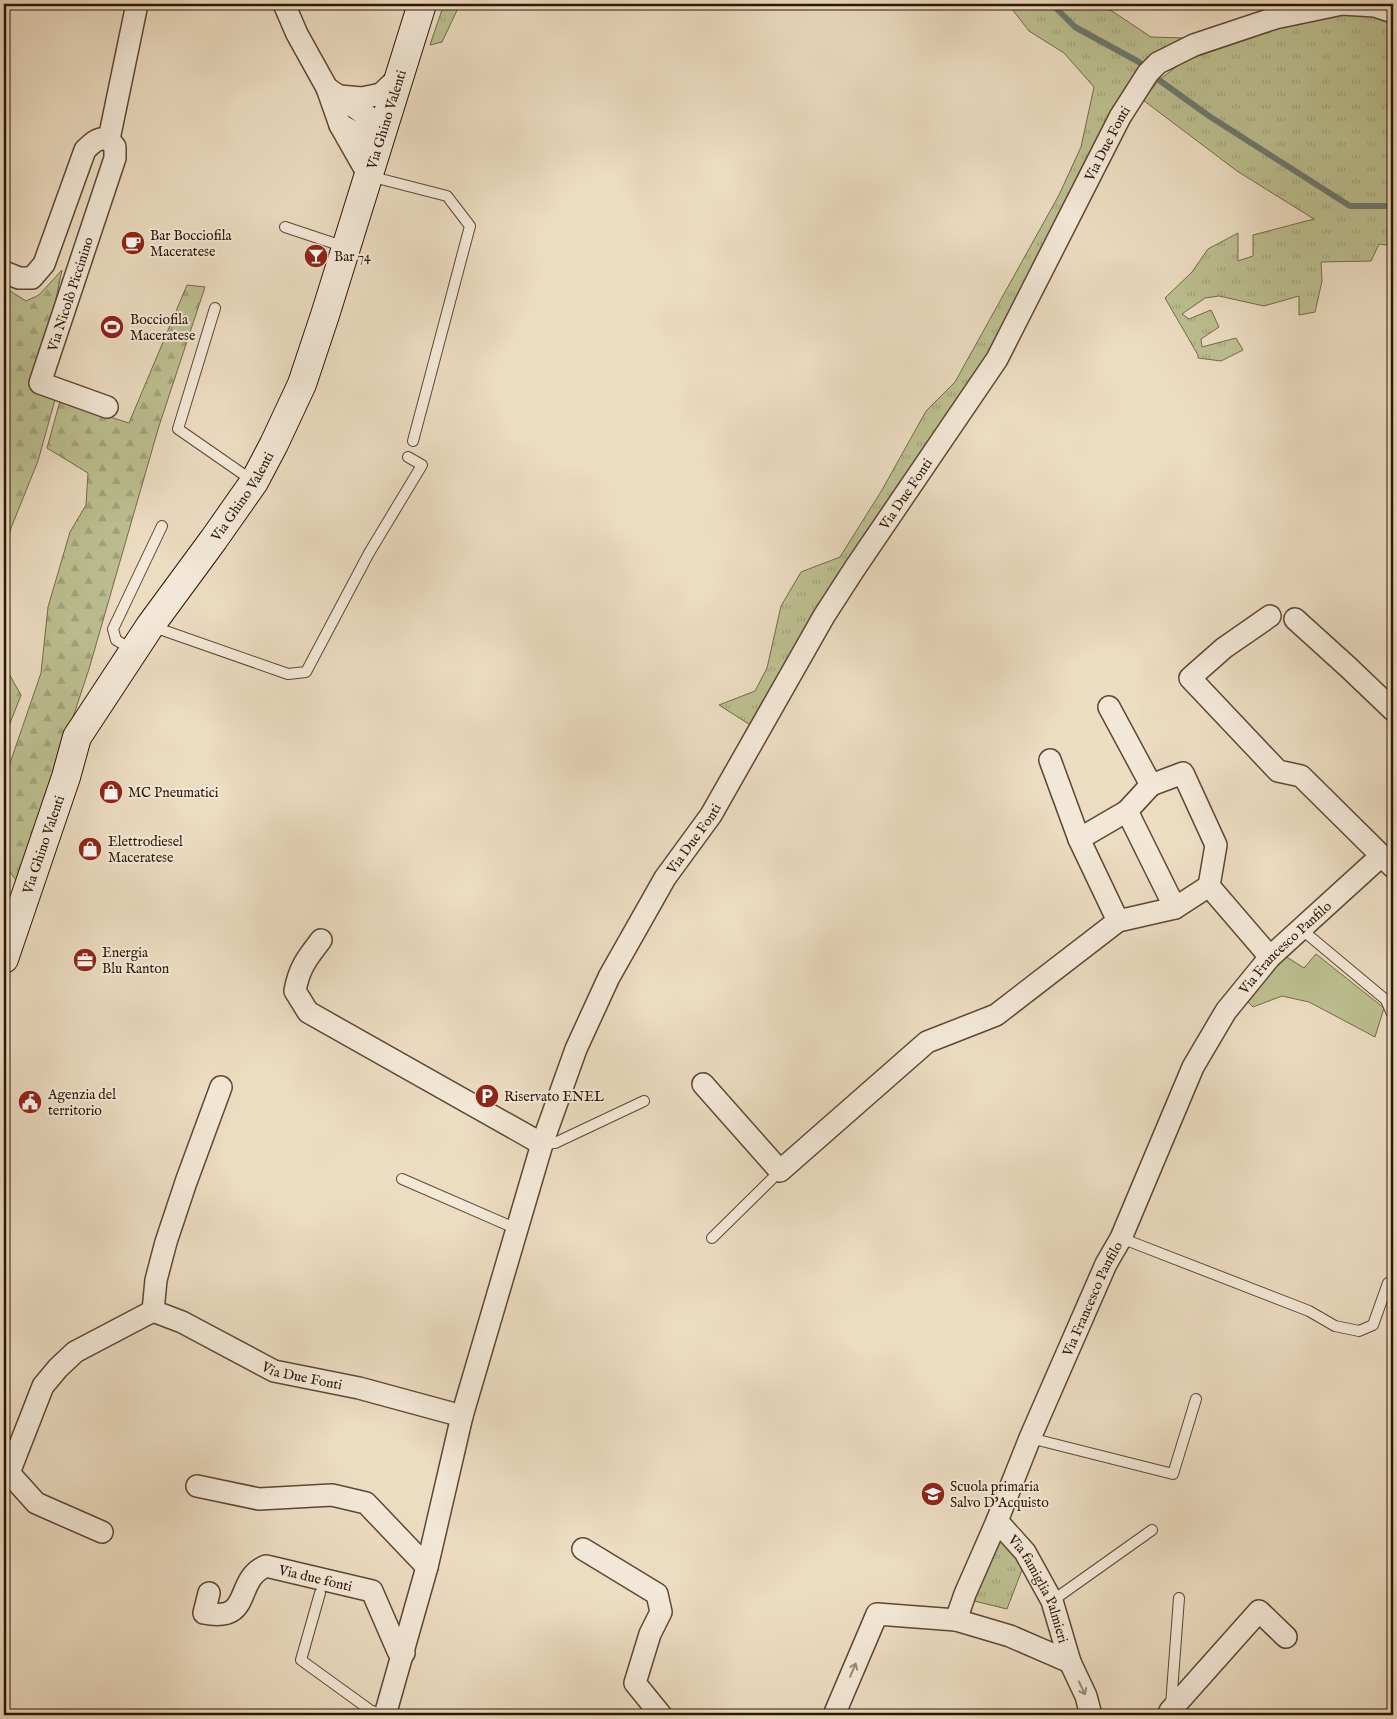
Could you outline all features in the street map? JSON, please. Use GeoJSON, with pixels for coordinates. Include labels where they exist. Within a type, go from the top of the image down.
{"type":"FeatureCollection","features":[{"type":"Feature","properties":{"kind":"main road","name":"Via Ghino Valenti"},"geometry":{"type":"LineString","coordinates":[[4,959],[66,777],[77,737],[150,626],[254,482],[302,384],[422,4]]}},
{"type":"Feature","properties":{"kind":"street","name":"Via Nicolò Piccinino"},"geometry":{"type":"LineString","coordinates":[[107,407],[40,383],[115,158],[115,147],[109,139],[137,4]]}},
{"type":"Feature","properties":{"kind":"street"},"geometry":{"type":"LineString","coordinates":[[284,4],[296,34],[333,92],[340,125],[369,176]]}},
{"type":"Feature","properties":{"kind":"street","name":"Via Due Fonti"},"geometry":{"type":"LineString","coordinates":[[384,1715],[404,1653],[427,1567],[462,1416],[542,1144],[576,1049],[629,938],[665,878],[711,814],[824,616],[997,359],[1120,118],[1148,73],[1158,63],[1194,45],[1275,18],[1342,4],[1375,6],[1393,12]]}},
{"type":"Feature","properties":{"kind":"street"},"geometry":{"type":"LineString","coordinates":[[333,92],[362,98],[381,94],[399,77]]}},
{"type":"Feature","properties":{"kind":"street"},"geometry":{"type":"LineString","coordinates":[[333,92],[376,122],[381,134],[360,135],[340,125]]}},
{"type":"Feature","properties":{"kind":"street"},"geometry":{"type":"LineString","coordinates":[[4,272],[19,278],[32,278],[44,264],[85,150],[94,141],[103,138],[109,139]]}},
{"type":"Feature","properties":{"kind":"street","name":"Via Francesco Panfilo"},"geometry":{"type":"LineString","coordinates":[[956,1620],[1030,1438],[1106,1264],[1120,1238],[1193,1067],[1226,1011],[1270,957],[1301,929],[1387,862],[1301,776],[1278,771],[1190,678],[1224,648],[1270,616]]}},
{"type":"Feature","properties":{"kind":"street"},"geometry":{"type":"LineString","coordinates":[[1295,619],[1393,710]]}},
{"type":"Feature","properties":{"kind":"street"},"geometry":{"type":"LineString","coordinates":[[1109,707],[1151,785]]}},
{"type":"Feature","properties":{"kind":"street"},"geometry":{"type":"LineString","coordinates":[[1050,760],[1079,839],[1118,921]]}},
{"type":"Feature","properties":{"kind":"street"},"geometry":{"type":"LineString","coordinates":[[703,1084],[780,1171],[927,1042],[996,1015],[1118,921],[1175,908],[1209,886],[1216,845],[1183,773],[1151,785],[1127,811],[1079,839]]}},
{"type":"Feature","properties":{"kind":"street"},"geometry":{"type":"LineString","coordinates":[[1127,811],[1175,908]]}},
{"type":"Feature","properties":{"kind":"street"},"geometry":{"type":"LineString","coordinates":[[1209,886],[1270,957]]}},
{"type":"Feature","properties":{"kind":"street"},"geometry":{"type":"LineString","coordinates":[[321,940],[303,964],[295,991],[308,1012],[542,1144]]}},
{"type":"Feature","properties":{"kind":"street"},"geometry":{"type":"LineString","coordinates":[[102,1532],[36,1503],[6,1472],[43,1386],[58,1368],[76,1352],[153,1311],[156,1280],[166,1242],[221,1087]]}},
{"type":"Feature","properties":{"kind":"street","name":"Via Due Fonti"},"geometry":{"type":"LineString","coordinates":[[153,1311],[182,1322],[274,1372],[359,1388],[462,1416]]}},
{"type":"Feature","properties":{"kind":"street"},"geometry":{"type":"LineString","coordinates":[[197,1486],[259,1498],[332,1495],[366,1503],[427,1567]]}},
{"type":"Feature","properties":{"kind":"street","name":"Via famiglia Palmieri"},"geometry":{"type":"LineString","coordinates":[[997,1521],[1025,1552],[1052,1601],[1070,1662],[1086,1696],[1091,1715]]}},
{"type":"Feature","properties":{"kind":"street"},"geometry":{"type":"LineString","coordinates":[[583,1549],[657,1594],[661,1612],[650,1634],[635,1683],[661,1715]]}},
{"type":"Feature","properties":{"kind":"street","name":"Via due fonti"},"geometry":{"type":"LineString","coordinates":[[209,1593],[204,1613],[216,1616],[228,1614],[236,1608],[251,1577],[259,1569],[266,1566],[372,1591],[398,1651],[404,1653]]}},
{"type":"Feature","properties":{"kind":"street"},"geometry":{"type":"LineString","coordinates":[[1170,1713],[1259,1611],[1286,1637]]}},
{"type":"Feature","properties":{"kind":"street"},"geometry":{"type":"LineString","coordinates":[[834,1715],[877,1614],[956,1620]]}},
{"type":"Feature","properties":{"kind":"street","name":"Via famiglia Palmieri"},"geometry":{"type":"LineString","coordinates":[[956,1620],[1010,1636],[1070,1662]]}},
{"type":"Feature","properties":{"kind":"lane"},"geometry":{"type":"LineString","coordinates":[[369,176],[447,196],[470,226],[413,441]]}},
{"type":"Feature","properties":{"kind":"lane"},"geometry":{"type":"LineString","coordinates":[[285,227],[346,248]]}},
{"type":"Feature","properties":{"kind":"lane"},"geometry":{"type":"LineString","coordinates":[[215,308],[178,429],[254,482]]}},
{"type":"Feature","properties":{"kind":"lane"},"geometry":{"type":"LineString","coordinates":[[150,626],[288,674],[306,672],[370,553],[422,465],[408,457]]}},
{"type":"Feature","properties":{"kind":"lane"},"geometry":{"type":"LineString","coordinates":[[134,650],[116,640],[113,629],[162,526]]}},
{"type":"Feature","properties":{"kind":"lane"},"geometry":{"type":"LineString","coordinates":[[1301,929],[1386,1000],[1393,1016]]}},
{"type":"Feature","properties":{"kind":"lane"},"geometry":{"type":"LineString","coordinates":[[542,1144],[555,1143],[644,1101]]}},
{"type":"Feature","properties":{"kind":"lane"},"geometry":{"type":"LineString","coordinates":[[712,1238],[780,1171]]}},
{"type":"Feature","properties":{"kind":"lane"},"geometry":{"type":"LineString","coordinates":[[402,1179],[517,1229]]}},
{"type":"Feature","properties":{"kind":"lane"},"geometry":{"type":"LineString","coordinates":[[1120,1238],[1309,1311],[1335,1326],[1359,1331],[1373,1325],[1388,1283]]}},
{"type":"Feature","properties":{"kind":"lane"},"geometry":{"type":"LineString","coordinates":[[1030,1438],[1173,1474],[1196,1399]]}},
{"type":"Feature","properties":{"kind":"lane"},"geometry":{"type":"LineString","coordinates":[[1052,1601],[1152,1530]]}},
{"type":"Feature","properties":{"kind":"lane"},"geometry":{"type":"LineString","coordinates":[[320,1593],[301,1660],[370,1710],[384,1715]]}},
{"type":"Feature","properties":{"kind":"lane"},"geometry":{"type":"LineString","coordinates":[[1170,1713],[1179,1598]]}},
{"type":"Feature","properties":{"kind":"green space"},"geometry":{"type":"Polygon","coordinates":[[[444,4],[460,4],[442,42],[430,45],[444,4]]]}},
{"type":"Feature","properties":{"kind":"green space"},"geometry":{"type":"Polygon","coordinates":[[[1008,4],[1094,4],[1112,11],[1151,37],[1186,38],[1158,52],[1017,307],[755,728],[719,705],[755,691],[767,668],[781,606],[801,572],[840,557],[882,490],[926,411],[955,382],[1059,195],[1081,147],[1094,87],[1064,53],[1029,31],[1008,4]]]}},
{"type":"Feature","properties":{"kind":"green space"},"geometry":{"type":"Polygon","coordinates":[[[1363,11],[1393,20],[1393,246],[1379,244],[1371,261],[1321,262],[1322,281],[1315,312],[1299,315],[1299,296],[1264,306],[1219,296],[1205,298],[1182,314],[1189,319],[1211,310],[1219,327],[1201,339],[1202,347],[1236,338],[1243,350],[1221,361],[1198,358],[1165,298],[1192,272],[1208,249],[1238,233],[1238,261],[1253,256],[1253,235],[1314,219],[1237,171],[1143,100],[1159,80],[1184,61],[1326,12],[1363,11]]]}},
{"type":"Feature","properties":{"kind":"green space"},"geometry":{"type":"Polygon","coordinates":[[[62,270],[38,385],[56,396],[38,461],[11,528],[4,555],[4,287],[26,301],[39,295],[62,270]]]}},
{"type":"Feature","properties":{"kind":"green space"},"geometry":{"type":"Polygon","coordinates":[[[187,285],[205,287],[159,426],[89,669],[18,883],[4,864],[4,798],[8,769],[41,673],[48,607],[70,532],[86,505],[88,473],[47,448],[60,401],[129,423],[187,285]]]}},
{"type":"Feature","properties":{"kind":"green space"},"geometry":{"type":"Polygon","coordinates":[[[4,665],[21,695],[4,739],[4,665]]]}},
{"type":"Feature","properties":{"kind":"green space"},"geometry":{"type":"Polygon","coordinates":[[[1316,954],[1384,1008],[1375,1037],[1309,1002],[1282,996],[1253,1007],[1247,1001],[1285,956],[1304,968],[1316,954]]]}},
{"type":"Feature","properties":{"kind":"green space"},"geometry":{"type":"Polygon","coordinates":[[[997,1535],[1009,1538],[1022,1570],[1007,1609],[974,1601],[997,1535]]]}},
{"type":"Feature","properties":{"kind":"waterway"},"geometry":{"type":"LineString","coordinates":[[1052,4],[1075,27],[1139,62],[1144,67]]}},
{"type":"Feature","properties":{"kind":"waterway"},"geometry":{"type":"LineString","coordinates":[[1159,80],[1209,116],[1350,206],[1393,206]]}},
{"type":"Feature","properties":{"kind":"place","name":"Bar Bocciofila Maceratese"},"geometry":{"type":"Point","coordinates":[133,243]}},
{"type":"Feature","properties":{"kind":"place","name":"Bar 74"},"geometry":{"type":"Point","coordinates":[316,256]}},
{"type":"Feature","properties":{"kind":"place","name":"Bocciofila Maceratese"},"geometry":{"type":"Point","coordinates":[112,327]}},
{"type":"Feature","properties":{"kind":"place","name":"MC Pneumatici"},"geometry":{"type":"Point","coordinates":[111,792]}},
{"type":"Feature","properties":{"kind":"place","name":"Elettrodiesel Maceratese"},"geometry":{"type":"Point","coordinates":[90,849]}},
{"type":"Feature","properties":{"kind":"place","name":"Energia Blu Ranton"},"geometry":{"type":"Point","coordinates":[85,960]}},
{"type":"Feature","properties":{"kind":"place","name":"Riservato ENEL"},"geometry":{"type":"Point","coordinates":[487,1096]}},
{"type":"Feature","properties":{"kind":"place","name":"Agenzia del territorio"},"geometry":{"type":"Point","coordinates":[30,1102]}},
{"type":"Feature","properties":{"kind":"place","name":"Scuola primaria Salvo D'Acquisto"},"geometry":{"type":"Point","coordinates":[933,1494]}}]}
